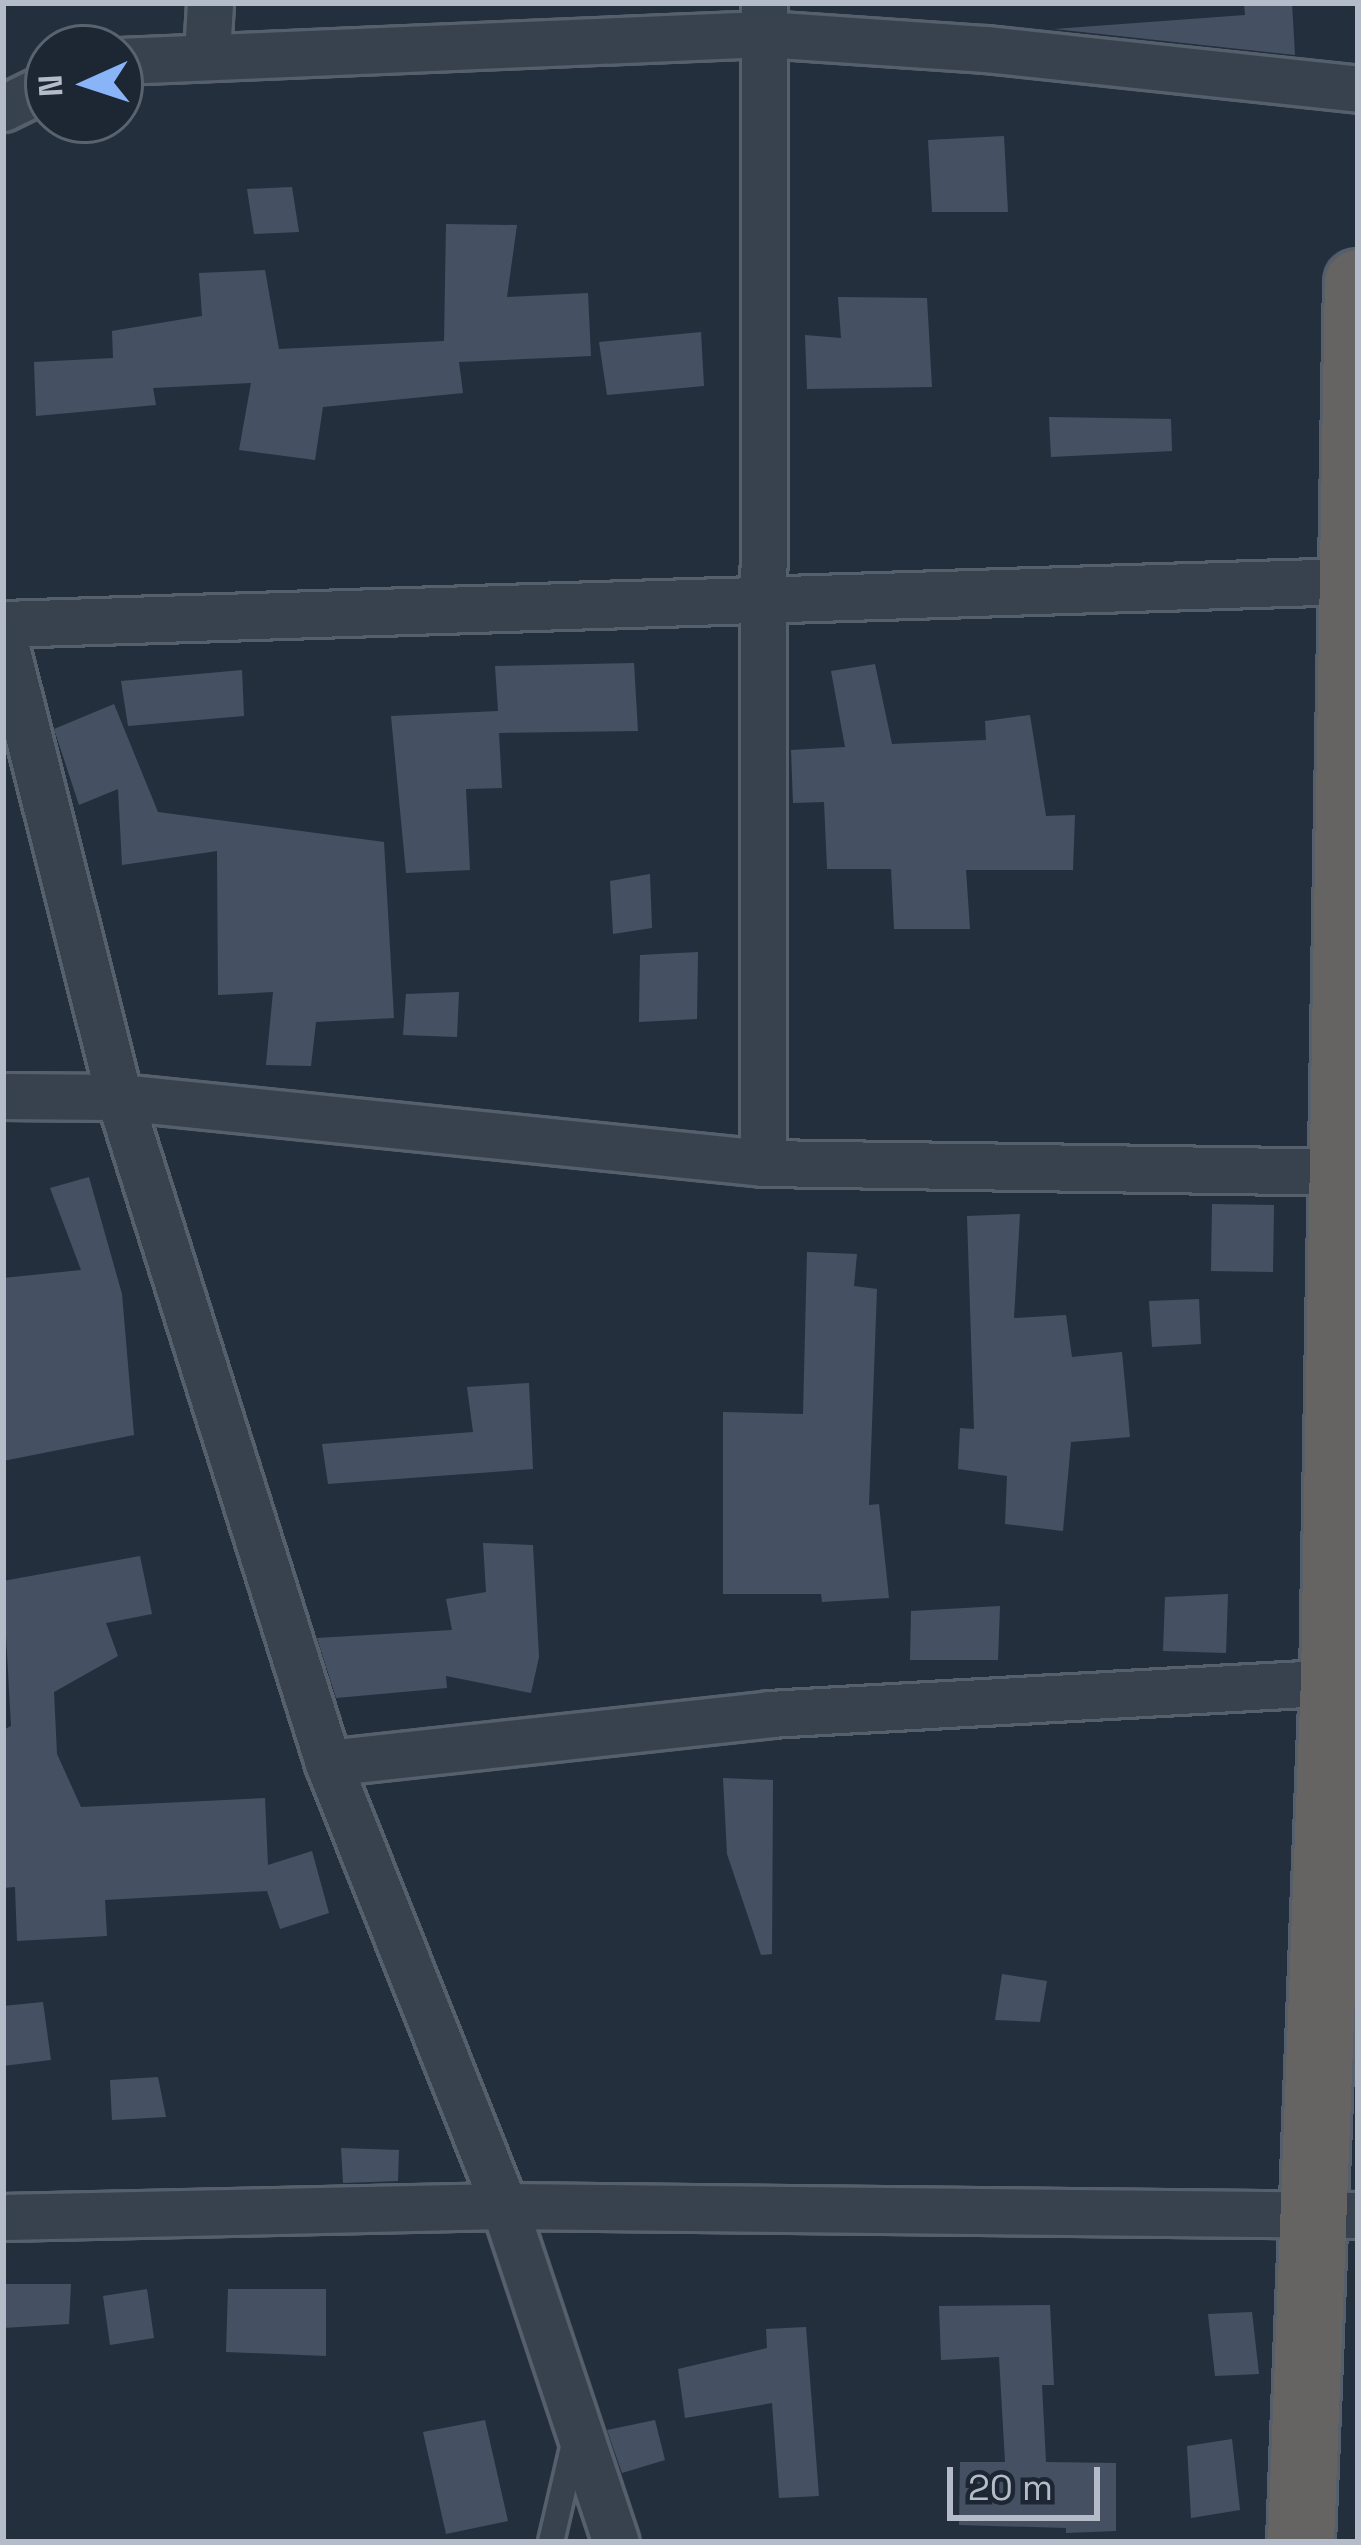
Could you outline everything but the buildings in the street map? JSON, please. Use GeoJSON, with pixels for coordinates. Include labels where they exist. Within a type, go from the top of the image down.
{"type":"FeatureCollection","features":[{"type":"Feature","properties":{"kind":"highway"},"geometry":{"type":"LineString","coordinates":[[1301,2542],[1334,2214],[1346,1681],[1351,581],[1358,284]]}},
{"type":"Feature","properties":{"kind":"street"},"geometry":{"type":"LineString","coordinates":[[207,54],[210,3]]}},
{"type":"Feature","properties":{"kind":"street"},"geometry":{"type":"LineString","coordinates":[[763,1163],[764,18]]}},
{"type":"Feature","properties":{"kind":"street"},"geometry":{"type":"LineString","coordinates":[[144,59],[764,18],[986,49],[1358,89]]}},
{"type":"Feature","properties":{"kind":"street"},"geometry":{"type":"LineString","coordinates":[[3,624],[1351,581]]}},
{"type":"Feature","properties":{"kind":"street"},"geometry":{"type":"LineString","coordinates":[[3,635],[119,1096],[328,1762],[505,2206],[616,2542]]}},
{"type":"Feature","properties":{"kind":"street"},"geometry":{"type":"LineString","coordinates":[[3,1096],[119,1096],[763,1163],[1349,1172]]}},
{"type":"Feature","properties":{"kind":"street"},"geometry":{"type":"LineString","coordinates":[[328,1762],[770,1714],[1346,1681]]}},
{"type":"Feature","properties":{"kind":"street"},"geometry":{"type":"LineString","coordinates":[[3,2217],[505,2206],[1334,2214]]}},
{"type":"Feature","properties":{"kind":"lane"},"geometry":{"type":"LineString","coordinates":[[551,2542],[578,2426]]}}]}
